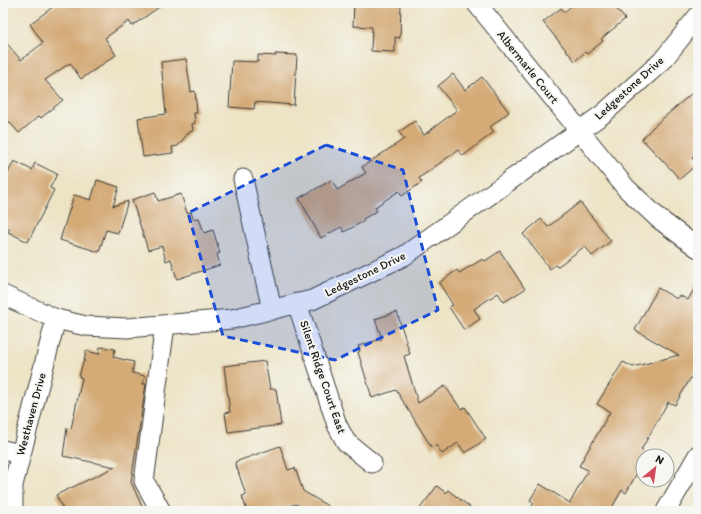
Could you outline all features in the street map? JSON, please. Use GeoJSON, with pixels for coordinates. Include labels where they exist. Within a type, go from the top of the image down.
{"type":"FeatureCollection","features":[{"type":"Feature","properties":{"kind":"street","name":"Albermarle Court"},"geometry":{"type":"LineString","coordinates":[[477,4],[626,188],[659,219],[698,248]]}},
{"type":"Feature","properties":{"kind":"street","name":"Ledgestone Drive"},"geometry":{"type":"LineString","coordinates":[[3,295],[56,319],[86,326],[127,328],[232,319],[312,300],[404,256],[603,114],[662,61],[698,16]]}},
{"type":"Feature","properties":{"kind":"street"},"geometry":{"type":"LineString","coordinates":[[243,179],[272,310]]}},
{"type":"Feature","properties":{"kind":"street","name":"Silent Ridge Court East"},"geometry":{"type":"LineString","coordinates":[[297,304],[340,430],[346,442],[372,462]]}},
{"type":"Feature","properties":{"kind":"street","name":"Westhaven Drive"},"geometry":{"type":"LineString","coordinates":[[13,511],[12,452],[56,319]]}},
{"type":"Feature","properties":{"kind":"street"},"geometry":{"type":"LineString","coordinates":[[161,511],[144,481],[165,325]]}},
{"type":"Feature","properties":{"kind":"street"},"geometry":{"type":"LineString","coordinates":[[666,511],[698,455]]}},
{"type":"Feature","properties":{"kind":"highlighted area"},"geometry":{"type":"Polygon","coordinates":[[[326,145],[403,170],[438,310],[335,360],[223,336],[188,213],[326,145]]]}},
{"type":"Feature","properties":{"kind":"building"},"geometry":{"type":"Polygon","coordinates":[[[58,3],[165,3],[132,26],[129,21],[105,38],[116,55],[81,79],[70,63],[45,80],[63,100],[41,118],[39,116],[19,133],[3,115],[3,39],[21,60],[43,43],[30,24],[58,3]]]}},
{"type":"Feature","properties":{"kind":"building"},"geometry":{"type":"Polygon","coordinates":[[[354,3],[401,3],[400,38],[395,37],[395,52],[371,51],[372,27],[353,26],[354,3]]]}},
{"type":"Feature","properties":{"kind":"building"},"geometry":{"type":"Polygon","coordinates":[[[575,3],[612,3],[625,19],[601,39],[603,41],[587,54],[585,52],[575,61],[543,22],[561,8],[564,12],[575,3]]]}},
{"type":"Feature","properties":{"kind":"building"},"geometry":{"type":"Polygon","coordinates":[[[275,54],[297,55],[294,105],[255,102],[254,109],[229,107],[232,61],[258,62],[258,55],[276,56],[275,54]]]}},
{"type":"Feature","properties":{"kind":"building"},"geometry":{"type":"Polygon","coordinates":[[[186,59],[191,92],[195,91],[197,113],[194,113],[195,123],[192,124],[193,131],[189,132],[178,146],[172,147],[173,153],[143,157],[138,118],[166,114],[161,62],[186,59]]]}},
{"type":"Feature","properties":{"kind":"building"},"geometry":{"type":"Polygon","coordinates":[[[453,74],[465,90],[482,77],[509,112],[490,127],[494,132],[463,156],[458,150],[419,178],[422,182],[402,196],[399,191],[375,207],[377,211],[363,219],[364,221],[344,232],[341,227],[321,238],[299,198],[332,180],[337,190],[366,173],[362,167],[404,139],[399,132],[415,121],[424,135],[457,110],[438,86],[453,74]]]}},
{"type":"Feature","properties":{"kind":"building"},"geometry":{"type":"Polygon","coordinates":[[[691,94],[698,101],[698,152],[692,158],[697,164],[680,179],[642,139],[653,127],[691,94]]]}},
{"type":"Feature","properties":{"kind":"building"},"geometry":{"type":"Polygon","coordinates":[[[14,161],[32,170],[35,163],[57,174],[50,188],[54,190],[28,242],[8,232],[10,229],[3,226],[3,183],[14,161]]]}},
{"type":"Feature","properties":{"kind":"building"},"geometry":{"type":"Polygon","coordinates":[[[97,180],[119,187],[113,206],[128,201],[118,233],[106,230],[99,252],[60,240],[74,195],[91,200],[97,180]]]}},
{"type":"Feature","properties":{"kind":"building"},"geometry":{"type":"Polygon","coordinates":[[[155,192],[158,201],[181,194],[187,213],[191,212],[193,219],[199,218],[204,233],[213,230],[220,253],[217,254],[220,265],[177,279],[171,259],[166,261],[162,246],[148,250],[132,200],[155,192]]]}},
{"type":"Feature","properties":{"kind":"building"},"geometry":{"type":"Polygon","coordinates":[[[580,202],[611,241],[592,256],[585,246],[557,267],[555,265],[550,269],[523,234],[541,219],[548,227],[580,202]]]}},
{"type":"Feature","properties":{"kind":"building"},"geometry":{"type":"Polygon","coordinates":[[[500,251],[525,289],[504,302],[498,293],[474,309],[480,319],[464,330],[449,307],[453,305],[439,283],[457,270],[459,273],[483,259],[485,261],[500,251]]]}},
{"type":"Feature","properties":{"kind":"building"},"geometry":{"type":"Polygon","coordinates":[[[698,282],[698,365],[675,405],[668,402],[642,448],[635,448],[635,477],[626,493],[622,490],[610,511],[529,511],[534,503],[530,500],[540,484],[570,503],[588,470],[579,466],[610,412],[597,404],[623,362],[633,367],[679,355],[635,330],[658,288],[677,299],[679,295],[688,300],[698,282]]]}},
{"type":"Feature","properties":{"kind":"building"},"geometry":{"type":"Polygon","coordinates":[[[397,312],[410,354],[404,356],[418,403],[445,386],[461,409],[465,407],[486,439],[465,453],[458,443],[442,454],[436,445],[432,448],[396,390],[372,398],[358,352],[360,351],[358,346],[382,339],[375,319],[397,312]]]}},
{"type":"Feature","properties":{"kind":"building"},"geometry":{"type":"Polygon","coordinates":[[[100,347],[115,349],[113,357],[134,362],[132,373],[145,376],[143,384],[146,384],[131,482],[144,511],[64,511],[56,495],[115,467],[63,456],[67,428],[71,429],[82,378],[79,377],[86,351],[99,354],[100,347]]]}},
{"type":"Feature","properties":{"kind":"building"},"geometry":{"type":"Polygon","coordinates":[[[265,361],[270,389],[276,389],[281,425],[228,432],[225,413],[230,412],[224,366],[265,361]]]}},
{"type":"Feature","properties":{"kind":"building"},"geometry":{"type":"Polygon","coordinates":[[[280,446],[288,470],[295,468],[303,491],[336,511],[311,511],[296,504],[274,511],[247,511],[242,496],[246,495],[235,462],[280,446]]]}},
{"type":"Feature","properties":{"kind":"building"},"geometry":{"type":"Polygon","coordinates":[[[437,486],[446,493],[448,490],[475,511],[418,511],[437,486]]]}}]}
